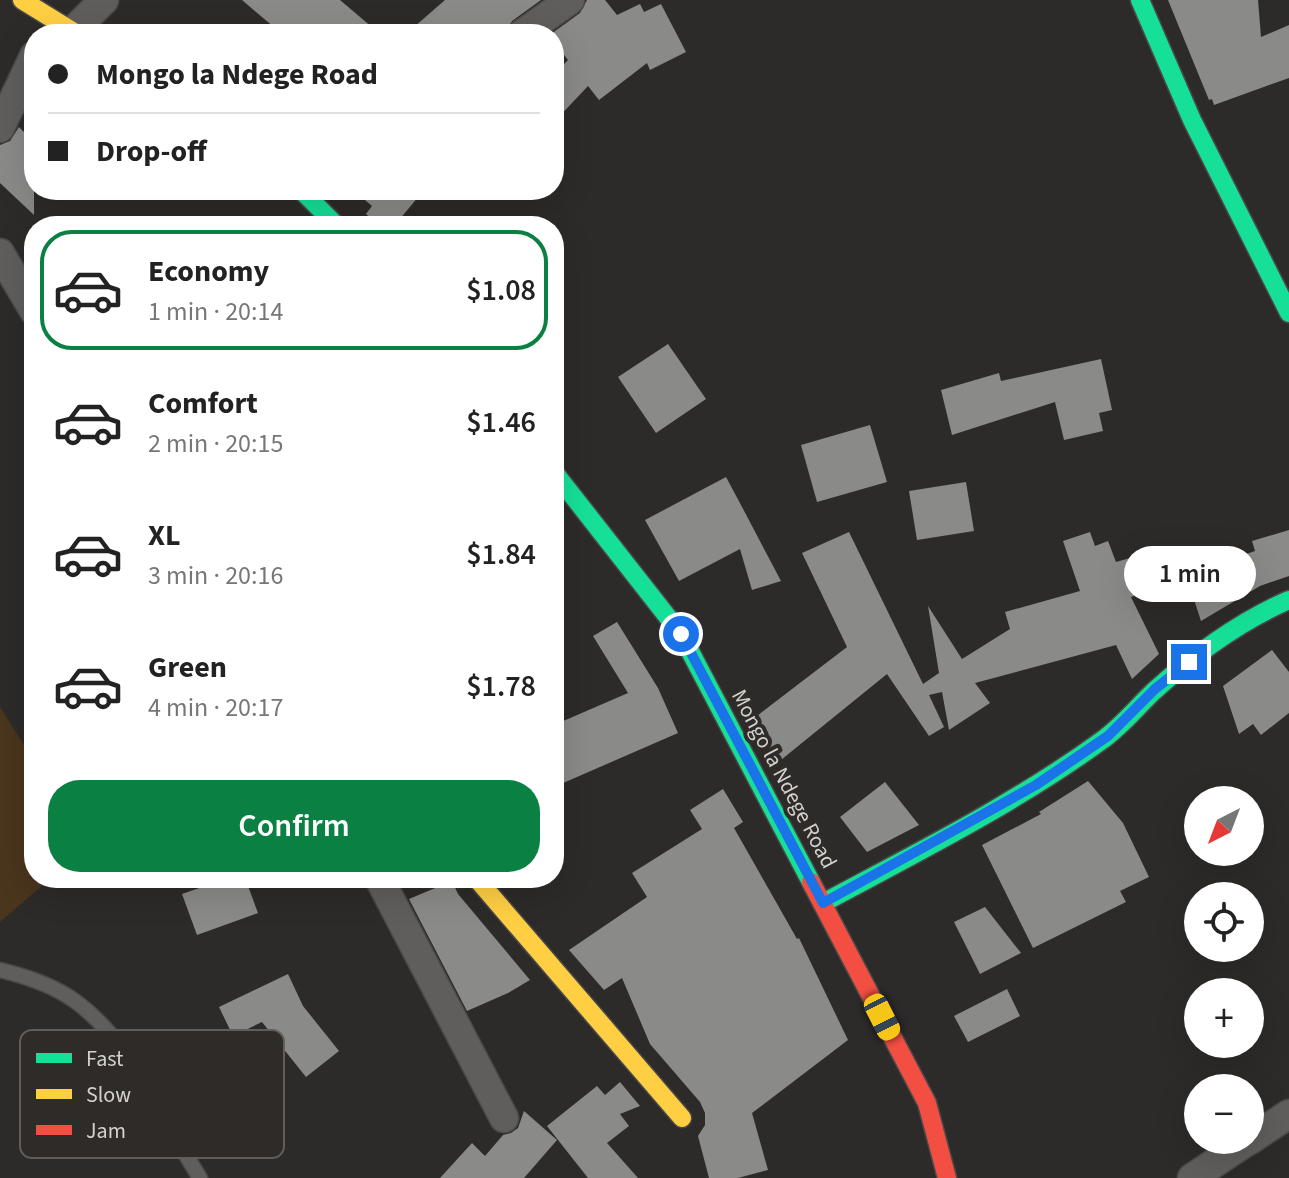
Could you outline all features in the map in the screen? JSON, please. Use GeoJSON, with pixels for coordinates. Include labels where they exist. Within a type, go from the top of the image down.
{"type":"FeatureCollection","features":[{"type":"Feature","properties":{"kind":"street"},"geometry":{"type":"LineString","coordinates":[[22,0],[53,24]]}},
{"type":"Feature","properties":{"kind":"street"},"geometry":{"type":"LineString","coordinates":[[70,24],[104,0]]}},
{"type":"Feature","properties":{"kind":"street"},"geometry":{"type":"LineString","coordinates":[[536,24],[570,0]]}},
{"type":"Feature","properties":{"kind":"street"},"geometry":{"type":"LineString","coordinates":[[1140,0],[1192,120],[1289,313]]}},
{"type":"Feature","properties":{"kind":"street"},"geometry":{"type":"LineString","coordinates":[[0,128],[24,77]]}},
{"type":"Feature","properties":{"kind":"street"},"geometry":{"type":"LineString","coordinates":[[316,200],[329,216]]}},
{"type":"Feature","properties":{"kind":"street"},"geometry":{"type":"LineString","coordinates":[[0,253],[24,294]]}},
{"type":"Feature","properties":{"kind":"street","name":"Mongo la Ndege Road"},"geometry":{"type":"LineString","coordinates":[[564,485],[681,634],[927,1103],[947,1178]]}},
{"type":"Feature","properties":{"kind":"street"},"geometry":{"type":"LineString","coordinates":[[823,903],[1036,785],[1108,736],[1155,689],[1205,649],[1267,608],[1289,600]]}},
{"type":"Feature","properties":{"kind":"street"},"geometry":{"type":"LineString","coordinates":[[384,888],[504,1118]]}},
{"type":"Feature","properties":{"kind":"street"},"geometry":{"type":"LineString","coordinates":[[485,888],[682,1118]]}},
{"type":"Feature","properties":{"kind":"street"},"geometry":{"type":"LineString","coordinates":[[1264,1131],[1289,1114]]}},
{"type":"Feature","properties":{"kind":"street"},"geometry":{"type":"LineString","coordinates":[[1192,1178],[1229,1154]]}},
{"type":"Feature","properties":{"kind":"lane"},"geometry":{"type":"LineString","coordinates":[[0,970],[44,984],[74,1001],[107,1030]]}},
{"type":"Feature","properties":{"kind":"lane"},"geometry":{"type":"LineString","coordinates":[[188,1158],[200,1178]]}},
{"type":"Feature","properties":{"kind":"shaded area"},"geometry":{"type":"Polygon","coordinates":[[[0,707],[24,745],[24,888],[39,888],[0,922],[0,707]]]}},
{"type":"Feature","properties":{"kind":"building"},"geometry":{"type":"Polygon","coordinates":[[[242,0],[340,0],[368,24],[270,24],[242,0]]]}},
{"type":"Feature","properties":{"kind":"building"},"geometry":{"type":"Polygon","coordinates":[[[445,0],[541,0],[510,24],[417,24],[445,0]]]}},
{"type":"Feature","properties":{"kind":"building"},"geometry":{"type":"Polygon","coordinates":[[[587,0],[605,0],[617,15],[640,4],[644,12],[661,4],[686,52],[650,70],[647,63],[599,100],[588,86],[564,111],[564,64],[568,60],[564,55],[564,25],[580,13],[587,0]]]}},
{"type":"Feature","properties":{"kind":"building"},"geometry":{"type":"Polygon","coordinates":[[[1168,0],[1258,0],[1261,37],[1289,25],[1289,78],[1214,105],[1212,99],[1209,100],[1168,0]]]}},
{"type":"Feature","properties":{"kind":"building"},"geometry":{"type":"Polygon","coordinates":[[[19,127],[24,132],[24,200],[34,200],[34,215],[0,183],[0,145],[10,141],[19,127]]]}},
{"type":"Feature","properties":{"kind":"building"},"geometry":{"type":"Polygon","coordinates":[[[365,200],[416,200],[402,216],[368,216],[366,214],[372,206],[365,200]]]}},
{"type":"Feature","properties":{"kind":"building"},"geometry":{"type":"Polygon","coordinates":[[[668,344],[706,399],[656,433],[618,377],[668,344]]]}},
{"type":"Feature","properties":{"kind":"building"},"geometry":{"type":"Polygon","coordinates":[[[1101,359],[1112,410],[1099,413],[1103,431],[1064,440],[1055,402],[952,435],[941,390],[999,373],[1001,381],[1101,359]]]}},
{"type":"Feature","properties":{"kind":"building"},"geometry":{"type":"Polygon","coordinates":[[[870,425],[887,482],[817,502],[801,445],[870,425]]]}},
{"type":"Feature","properties":{"kind":"building"},"geometry":{"type":"Polygon","coordinates":[[[726,477],[781,581],[752,590],[740,549],[679,581],[645,520],[726,477]]]}},
{"type":"Feature","properties":{"kind":"building"},"geometry":{"type":"Polygon","coordinates":[[[966,482],[974,531],[917,540],[909,491],[966,482]]]}},
{"type":"Feature","properties":{"kind":"building"},"geometry":{"type":"Polygon","coordinates":[[[1289,530],[1289,576],[1260,586],[1201,621],[1186,575],[1255,551],[1252,541],[1289,530]]]}},
{"type":"Feature","properties":{"kind":"building"},"geometry":{"type":"Polygon","coordinates":[[[849,532],[923,684],[939,673],[928,606],[962,659],[1010,629],[1005,612],[1080,591],[1063,541],[1090,532],[1095,546],[1108,541],[1116,562],[1130,558],[1143,593],[1131,597],[1159,654],[1132,679],[1116,645],[975,683],[990,703],[949,730],[942,692],[929,695],[944,727],[929,736],[887,674],[776,764],[753,719],[847,647],[802,553],[849,532]]]}},
{"type":"Feature","properties":{"kind":"building"},"geometry":{"type":"Polygon","coordinates":[[[617,622],[658,688],[678,733],[564,783],[564,721],[628,693],[593,636],[617,622]]]}},
{"type":"Feature","properties":{"kind":"building"},"geometry":{"type":"Polygon","coordinates":[[[1272,650],[1289,672],[1289,713],[1261,735],[1253,724],[1239,734],[1223,686],[1272,650]]]}},
{"type":"Feature","properties":{"kind":"building"},"geometry":{"type":"Polygon","coordinates":[[[1088,781],[1123,823],[1149,877],[1120,891],[1126,902],[1033,948],[982,845],[1041,814],[1039,812],[1088,781]]]}},
{"type":"Feature","properties":{"kind":"building"},"geometry":{"type":"Polygon","coordinates":[[[885,782],[919,825],[867,852],[840,817],[885,782]]]}},
{"type":"Feature","properties":{"kind":"building"},"geometry":{"type":"Polygon","coordinates":[[[723,789],[743,822],[734,828],[799,938],[848,1040],[752,1113],[768,1170],[738,1178],[709,1178],[698,1136],[705,1125],[705,1113],[700,1102],[650,1044],[622,978],[604,990],[569,950],[647,897],[632,873],[702,829],[690,810],[723,789]]]}},
{"type":"Feature","properties":{"kind":"building"},"geometry":{"type":"Polygon","coordinates":[[[199,888],[249,888],[258,913],[197,935],[182,894],[199,888]]]}},
{"type":"Feature","properties":{"kind":"building"},"geometry":{"type":"Polygon","coordinates":[[[435,888],[455,888],[530,980],[467,1011],[409,899],[435,888]]]}},
{"type":"Feature","properties":{"kind":"building"},"geometry":{"type":"Polygon","coordinates":[[[985,907],[1021,953],[980,974],[954,922],[985,907]]]}},
{"type":"Feature","properties":{"kind":"building"},"geometry":{"type":"Polygon","coordinates":[[[288,974],[303,1006],[339,1051],[306,1077],[284,1050],[284,1030],[268,1030],[262,1022],[245,1030],[230,1030],[219,1007],[288,974]]]}},
{"type":"Feature","properties":{"kind":"building"},"geometry":{"type":"Polygon","coordinates":[[[1007,989],[1020,1016],[968,1042],[954,1016],[1007,989]]]}},
{"type":"Feature","properties":{"kind":"building"},"geometry":{"type":"Polygon","coordinates":[[[620,1082],[640,1106],[620,1114],[629,1126],[607,1143],[638,1178],[588,1178],[547,1126],[597,1086],[605,1095],[620,1082]]]}},
{"type":"Feature","properties":{"kind":"building"},"geometry":{"type":"Polygon","coordinates":[[[524,1111],[557,1140],[524,1178],[440,1178],[472,1143],[485,1156],[503,1135],[518,1128],[524,1111]]]}},
{"type":"Feature","properties":{"kind":"traffic: fast"},"geometry":{"type":"LineString","coordinates":[[1140,0],[1192,120],[1289,313]]}},
{"type":"Feature","properties":{"kind":"traffic: fast"},"geometry":{"type":"LineString","coordinates":[[311,200],[327,216]]}},
{"type":"Feature","properties":{"kind":"traffic: fast"},"geometry":{"type":"LineString","coordinates":[[564,485],[681,634],[811,882]]}},
{"type":"Feature","properties":{"kind":"traffic: fast"},"geometry":{"type":"LineString","coordinates":[[823,903],[965,826],[1068,764],[1108,736],[1154,691],[1201,652],[1252,618],[1289,600]]}},
{"type":"Feature","properties":{"kind":"traffic: slow"},"geometry":{"type":"LineString","coordinates":[[22,0],[61,24]]}},
{"type":"Feature","properties":{"kind":"traffic: slow"},"geometry":{"type":"LineString","coordinates":[[485,888],[682,1118]]}},
{"type":"Feature","properties":{"kind":"traffic: jam"},"geometry":{"type":"LineString","coordinates":[[811,882],[927,1103],[947,1178]]}},
{"type":"Feature","properties":{"kind":"route"},"geometry":{"type":"LineString","coordinates":[[681,634],[823,903],[1036,785],[1108,736],[1155,689],[1189,662]]}}]}
